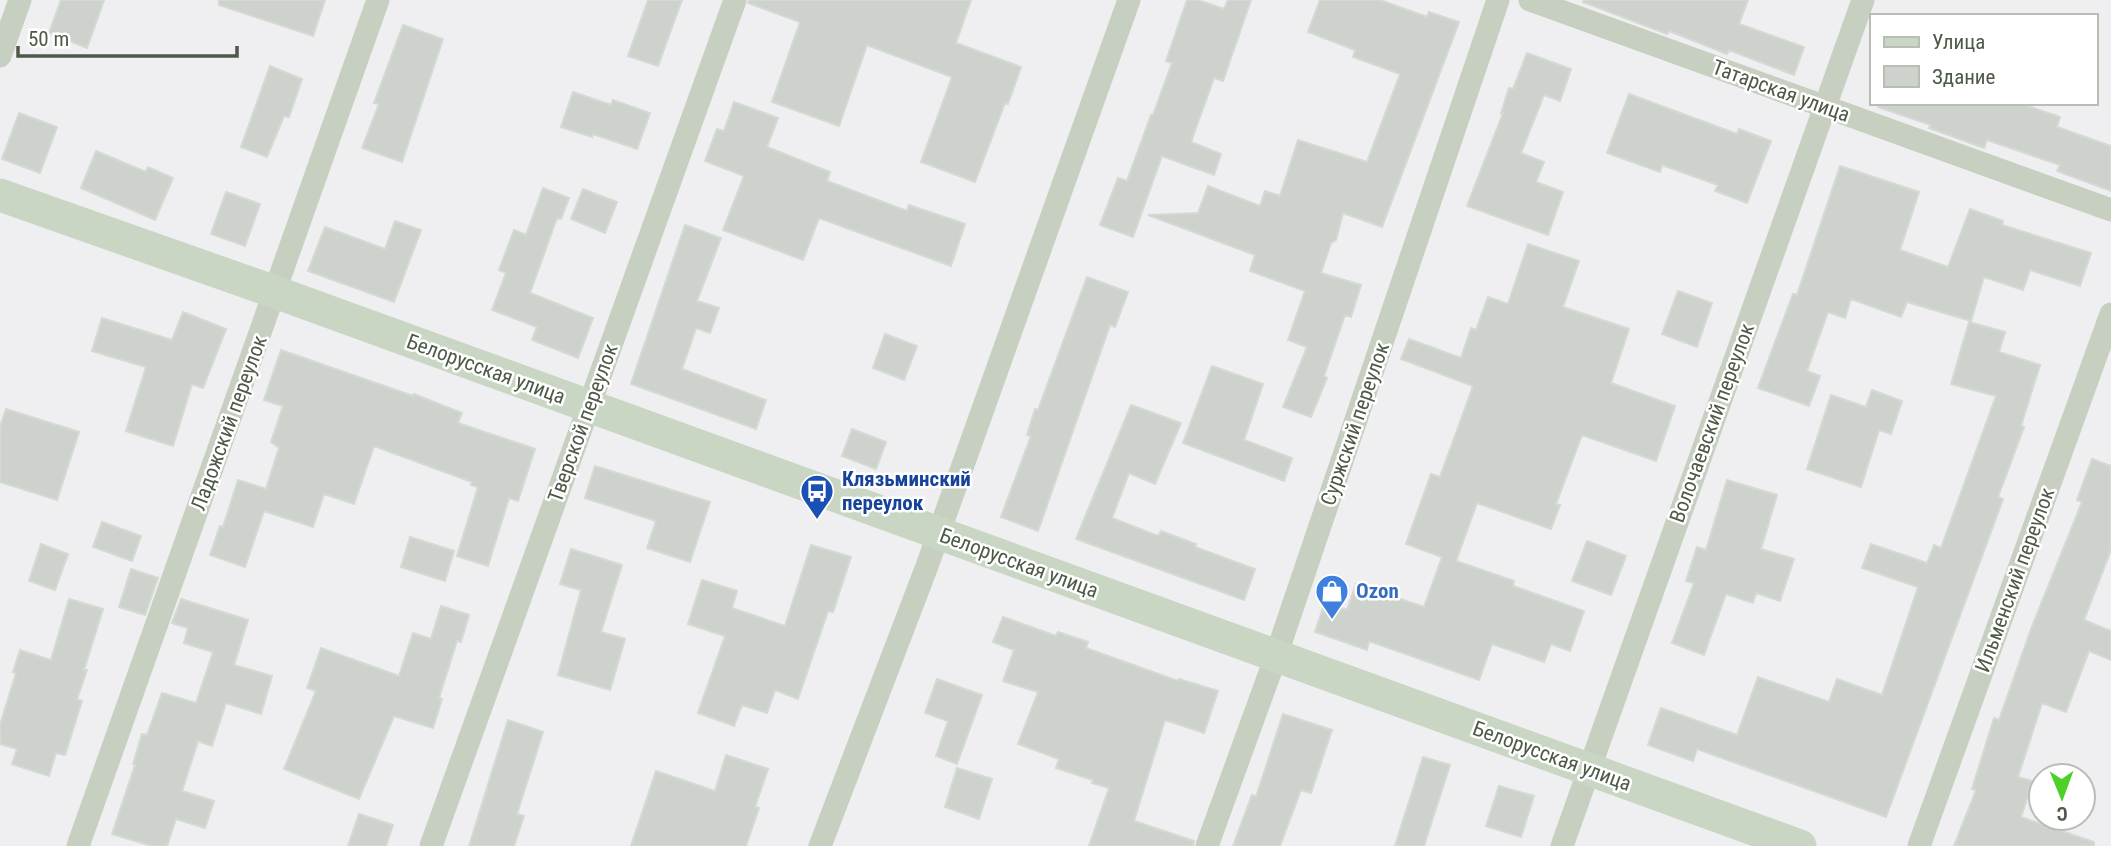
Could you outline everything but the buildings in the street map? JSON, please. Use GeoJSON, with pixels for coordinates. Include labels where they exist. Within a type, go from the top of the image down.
{"type":"FeatureCollection","features":[{"type":"Feature","properties":{"kind":"main road","name":"Белорусская улица"},"geometry":{"type":"LineString","coordinates":[[0,195],[275,292],[1800,846]]}},
{"type":"Feature","properties":{"kind":"street"},"geometry":{"type":"LineString","coordinates":[[0,56],[20,0]]}},
{"type":"Feature","properties":{"kind":"street","name":"Ладожский переулок"},"geometry":{"type":"LineString","coordinates":[[78,846],[378,0]]}},
{"type":"Feature","properties":{"kind":"street","name":"Тверской переулок"},"geometry":{"type":"LineString","coordinates":[[431,846],[735,0]]}},
{"type":"Feature","properties":{"kind":"street"},"geometry":{"type":"LineString","coordinates":[[820,846],[939,534],[1129,0]]}},
{"type":"Feature","properties":{"kind":"street","name":"Суржский переулок"},"geometry":{"type":"LineString","coordinates":[[1207,846],[1276,656],[1498,0]]}},
{"type":"Feature","properties":{"kind":"street","name":"Татарская улица"},"geometry":{"type":"LineString","coordinates":[[1530,0],[2111,210]]}},
{"type":"Feature","properties":{"kind":"street","name":"Волочаевский переулок"},"geometry":{"type":"LineString","coordinates":[[1562,846],[1863,0]]}},
{"type":"Feature","properties":{"kind":"street","name":"Ильменский переулок"},"geometry":{"type":"LineString","coordinates":[[1919,846],[2111,314]]}},
{"type":"Feature","properties":{"kind":"place","name":"Клязьминский переулок"},"geometry":{"type":"Point","coordinates":[817,521]}},
{"type":"Feature","properties":{"kind":"place","name":"Ozon"},"geometry":{"type":"Point","coordinates":[1332,621]}}]}
